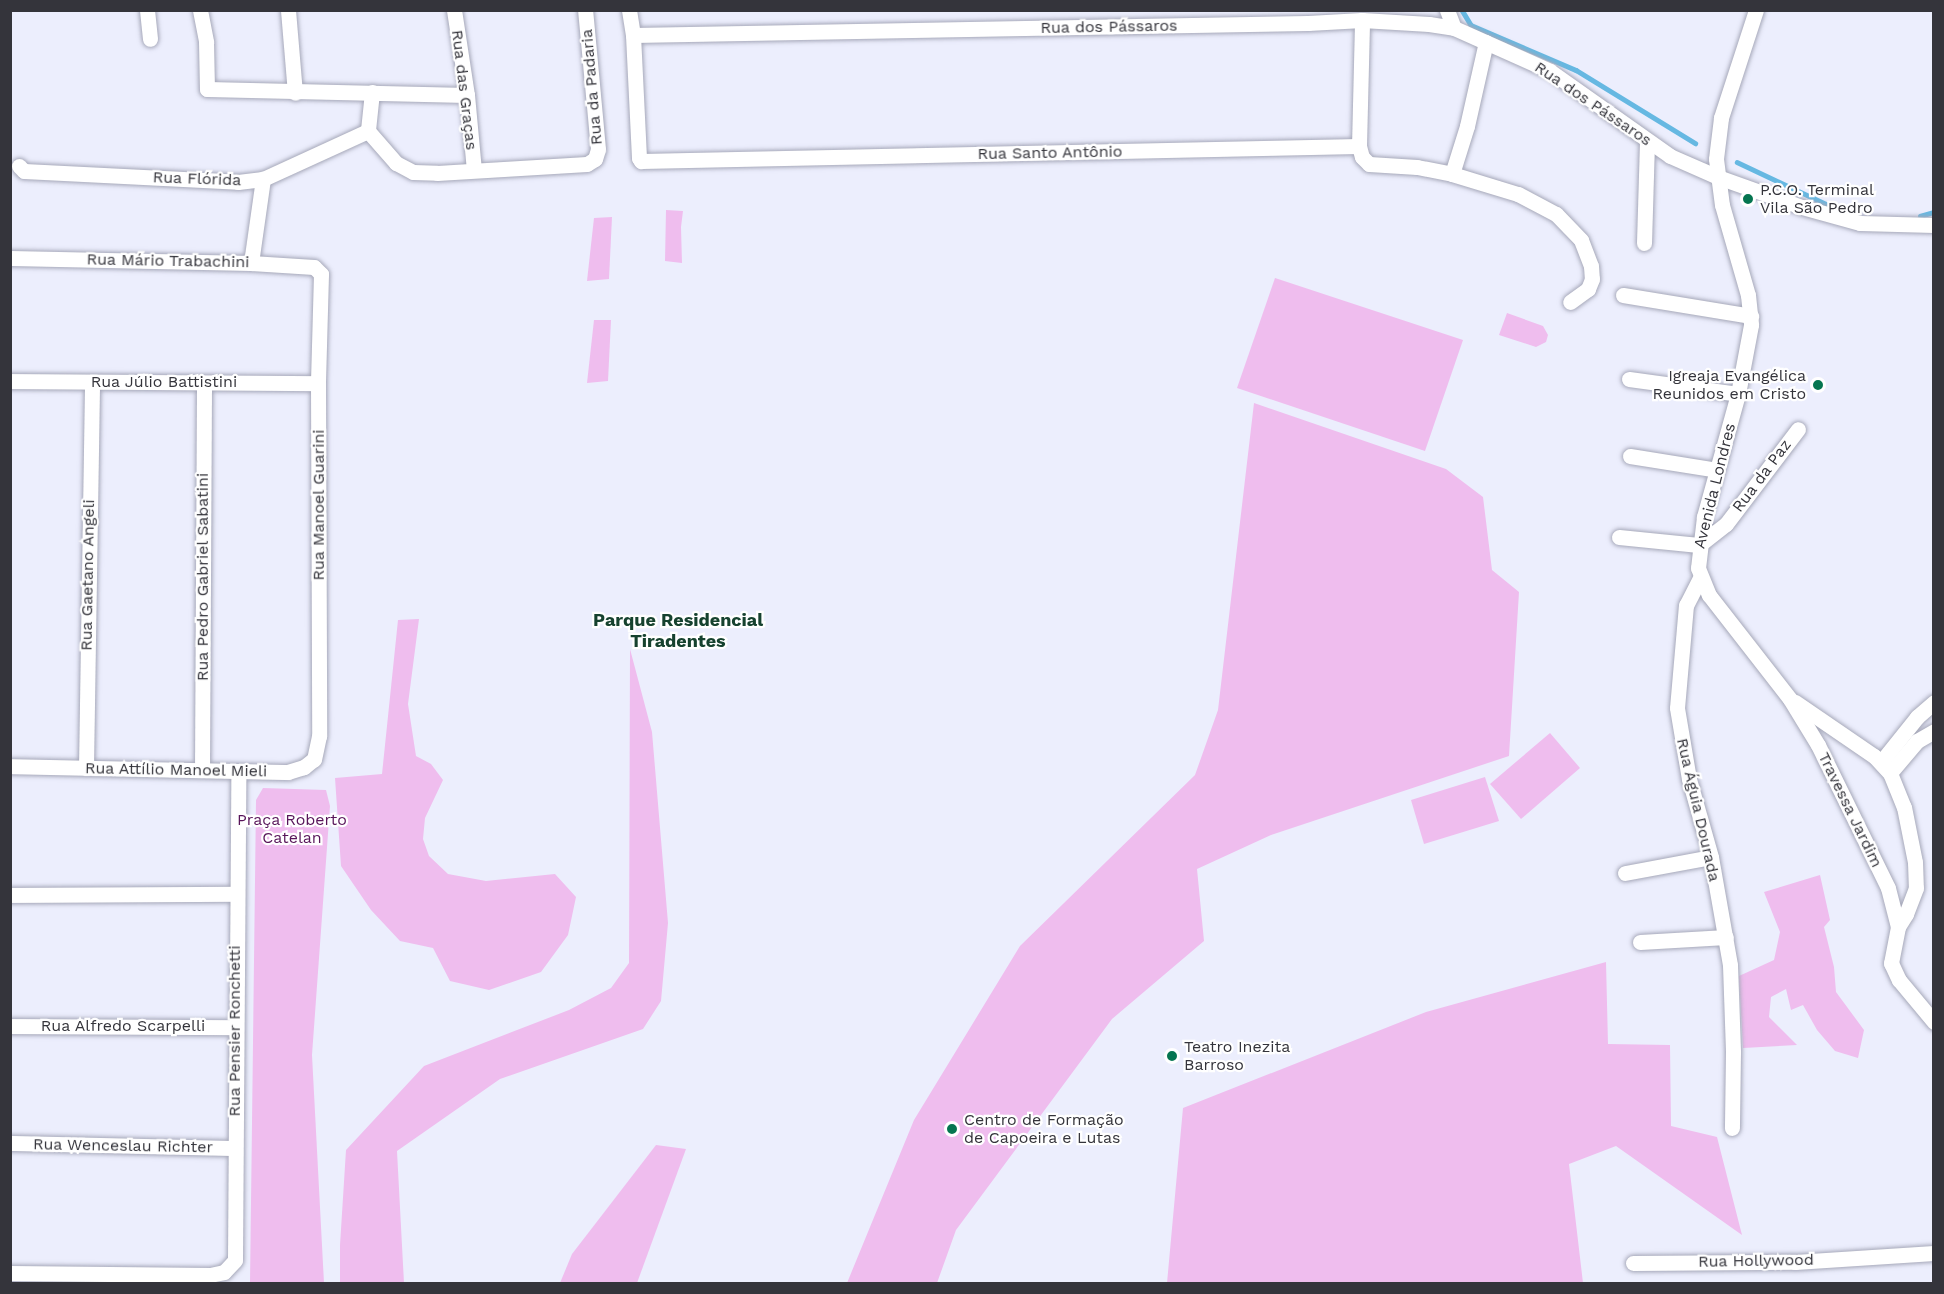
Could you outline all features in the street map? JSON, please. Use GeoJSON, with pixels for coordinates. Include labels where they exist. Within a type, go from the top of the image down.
{"type":"FeatureCollection","features":[{"type":"Feature","properties":{"kind":"street"},"geometry":{"type":"LineString","coordinates":[[147,10],[150,39]]}},
{"type":"Feature","properties":{"kind":"street"},"geometry":{"type":"LineString","coordinates":[[200,10],[206,42],[207,89],[295,93],[372,92],[467,95]]}},
{"type":"Feature","properties":{"kind":"street"},"geometry":{"type":"LineString","coordinates":[[288,10],[295,93]]}},
{"type":"Feature","properties":{"kind":"street","name":"Rua das Graças"},"geometry":{"type":"LineString","coordinates":[[454,10],[467,95],[474,170]]}},
{"type":"Feature","properties":{"kind":"street","name":"Rua da Padaria"},"geometry":{"type":"LineString","coordinates":[[474,170],[581,165],[593,161],[598,149],[585,10]]}},
{"type":"Feature","properties":{"kind":"street"},"geometry":{"type":"LineString","coordinates":[[629,10],[633,35]]}},
{"type":"Feature","properties":{"kind":"street"},"geometry":{"type":"LineString","coordinates":[[1447,10],[1454,28]]}},
{"type":"Feature","properties":{"kind":"street","name":"Avenida Londres"},"geometry":{"type":"LineString","coordinates":[[1700,578],[1699,545],[1738,394],[1749,341],[1751,316],[1718,177],[1716,159],[1721,118],[1756,10]]}},
{"type":"Feature","properties":{"kind":"street","name":"Rua dos Pássaros"},"geometry":{"type":"LineString","coordinates":[[633,35],[1210,18],[1362,20],[1454,28],[1550,71],[1670,156],[1718,177],[1802,207],[1860,223],[1934,225]]}},
{"type":"Feature","properties":{"kind":"street"},"geometry":{"type":"LineString","coordinates":[[1362,20],[1359,146],[1364,160],[1373,165],[1417,167],[1452,174],[1526,197],[1549,210],[1569,225],[1587,252],[1592,275],[1586,292],[1570,302]]}},
{"type":"Feature","properties":{"kind":"street","name":"Rua Santo Antônio"},"geometry":{"type":"LineString","coordinates":[[633,35],[639,158],[643,162],[1359,146]]}},
{"type":"Feature","properties":{"kind":"street"},"geometry":{"type":"LineString","coordinates":[[1452,174],[1467,126],[1486,42]]}},
{"type":"Feature","properties":{"kind":"street"},"geometry":{"type":"LineString","coordinates":[[372,92],[368,131],[402,168],[421,173],[474,170]]}},
{"type":"Feature","properties":{"kind":"street","name":"Rua Flórida"},"geometry":{"type":"LineString","coordinates":[[19,166],[24,171],[238,182],[263,178],[368,131]]}},
{"type":"Feature","properties":{"kind":"street"},"geometry":{"type":"LineString","coordinates":[[1644,243],[1647,141]]}},
{"type":"Feature","properties":{"kind":"street"},"geometry":{"type":"LineString","coordinates":[[251,263],[263,178]]}},
{"type":"Feature","properties":{"kind":"street","name":"Rua Mário Trabachini"},"geometry":{"type":"LineString","coordinates":[[10,258],[251,263],[314,267],[321,274]]}},
{"type":"Feature","properties":{"kind":"street","name":"Rua Manoel Guarini"},"geometry":{"type":"LineString","coordinates":[[319,736],[318,383],[321,274]]}},
{"type":"Feature","properties":{"kind":"street"},"geometry":{"type":"LineString","coordinates":[[1623,295],[1751,316]]}},
{"type":"Feature","properties":{"kind":"street"},"geometry":{"type":"LineString","coordinates":[[1629,379],[1738,394]]}},
{"type":"Feature","properties":{"kind":"street","name":"Rua Júlio Battistini"},"geometry":{"type":"LineString","coordinates":[[10,381],[318,383]]}},
{"type":"Feature","properties":{"kind":"street","name":"Rua Gaetano Angeli"},"geometry":{"type":"LineString","coordinates":[[86,768],[92,382]]}},
{"type":"Feature","properties":{"kind":"street","name":"Rua Pedro Gabriel Sabatini"},"geometry":{"type":"LineString","coordinates":[[202,770],[204,383]]}},
{"type":"Feature","properties":{"kind":"street","name":"Rua da Paz"},"geometry":{"type":"LineString","coordinates":[[1699,545],[1726,524],[1798,429]]}},
{"type":"Feature","properties":{"kind":"street"},"geometry":{"type":"LineString","coordinates":[[1630,456],[1717,470]]}},
{"type":"Feature","properties":{"kind":"street"},"geometry":{"type":"LineString","coordinates":[[1618,537],[1699,545]]}},
{"type":"Feature","properties":{"kind":"street"},"geometry":{"type":"LineString","coordinates":[[1700,578],[1719,608],[1790,699],[1839,732],[1886,768],[1904,807],[1915,862],[1916,888],[1898,927],[1892,948],[1893,970],[1934,1022]]}},
{"type":"Feature","properties":{"kind":"street","name":"Rua Águia Dourada"},"geometry":{"type":"LineString","coordinates":[[1700,578],[1686,606],[1677,708],[1689,779],[1711,857],[1726,937],[1732,1010],[1731,1128]]}},
{"type":"Feature","properties":{"kind":"street","name":"Travessa Jardim"},"geometry":{"type":"LineString","coordinates":[[1790,699],[1818,746],[1872,853],[1892,901],[1898,927]]}},
{"type":"Feature","properties":{"kind":"street"},"geometry":{"type":"LineString","coordinates":[[1886,768],[1917,717],[1934,702]]}},
{"type":"Feature","properties":{"kind":"street"},"geometry":{"type":"LineString","coordinates":[[1886,768],[1917,741],[1934,730]]}},
{"type":"Feature","properties":{"kind":"street"},"geometry":{"type":"LineString","coordinates":[[1818,746],[1830,733],[1839,732]]}},
{"type":"Feature","properties":{"kind":"street","name":"Rua Attílio Manoel Mieli"},"geometry":{"type":"LineString","coordinates":[[10,766],[288,772],[304,767],[314,759],[319,736]]}},
{"type":"Feature","properties":{"kind":"street","name":"Rua Pensier Ronchetti"},"geometry":{"type":"LineString","coordinates":[[10,1273],[210,1275],[224,1272],[235,1260],[238,771]]}},
{"type":"Feature","properties":{"kind":"street"},"geometry":{"type":"LineString","coordinates":[[1625,873],[1711,857]]}},
{"type":"Feature","properties":{"kind":"street"},"geometry":{"type":"LineString","coordinates":[[10,895],[236,894]]}},
{"type":"Feature","properties":{"kind":"street"},"geometry":{"type":"LineString","coordinates":[[1892,901],[1901,907],[1910,904]]}},
{"type":"Feature","properties":{"kind":"street"},"geometry":{"type":"LineString","coordinates":[[1640,942],[1726,937]]}},
{"type":"Feature","properties":{"kind":"street","name":"Rua Alfredo Scarpelli"},"geometry":{"type":"LineString","coordinates":[[10,1026],[235,1027]]}},
{"type":"Feature","properties":{"kind":"street","name":"Rua Wenceslau Richter"},"geometry":{"type":"LineString","coordinates":[[10,1143],[235,1148]]}},
{"type":"Feature","properties":{"kind":"street","name":"Rua Hollywood"},"geometry":{"type":"LineString","coordinates":[[1633,1263],[1795,1262],[1934,1253]]}},
{"type":"Feature","properties":{"kind":"green space"},"geometry":{"type":"Polygon","coordinates":[[[666,210],[683,211],[682,263],[665,261],[666,210]]]}},
{"type":"Feature","properties":{"kind":"green space"},"geometry":{"type":"Polygon","coordinates":[[[612,217],[609,279],[587,281],[594,218],[612,217]]]}},
{"type":"Feature","properties":{"kind":"green space"},"geometry":{"type":"Polygon","coordinates":[[[1275,278],[1463,340],[1425,451],[1237,388],[1275,278]]]}},
{"type":"Feature","properties":{"kind":"green space"},"geometry":{"type":"Polygon","coordinates":[[[1507,313],[1543,326],[1548,335],[1546,342],[1536,347],[1499,335],[1507,313]]]}},
{"type":"Feature","properties":{"kind":"green space"},"geometry":{"type":"Polygon","coordinates":[[[594,320],[611,320],[608,381],[587,383],[594,320]]]}},
{"type":"Feature","properties":{"kind":"green space"},"geometry":{"type":"Polygon","coordinates":[[[1254,403],[1446,469],[1483,497],[1492,570],[1519,592],[1509,756],[1271,835],[1197,869],[1204,941],[1112,1019],[956,1230],[937,1283],[847,1283],[914,1120],[1020,946],[1195,775],[1218,710],[1254,403]]]}},
{"type":"Feature","properties":{"kind":"green space"},"geometry":{"type":"Polygon","coordinates":[[[419,619],[408,704],[416,756],[431,764],[443,780],[425,818],[423,839],[429,856],[448,874],[486,881],[555,874],[576,897],[568,935],[541,972],[489,990],[450,981],[433,948],[400,941],[371,910],[341,866],[335,778],[382,774],[398,620],[419,619]]]}},
{"type":"Feature","properties":{"kind":"green space"},"geometry":{"type":"Polygon","coordinates":[[[630,649],[652,732],[668,923],[661,1001],[643,1029],[500,1079],[397,1151],[404,1283],[340,1283],[346,1150],[424,1066],[569,1010],[611,988],[629,963],[630,649]]]}},
{"type":"Feature","properties":{"kind":"green space"},"geometry":{"type":"Polygon","coordinates":[[[1550,733],[1580,768],[1521,819],[1490,784],[1550,733]]]}},
{"type":"Feature","properties":{"kind":"green space"},"geometry":{"type":"Polygon","coordinates":[[[1485,777],[1499,821],[1424,844],[1411,800],[1485,777]]]}},
{"type":"Feature","properties":{"kind":"green space","name":"Praça Roberto Catelan"},"geometry":{"type":"Polygon","coordinates":[[[263,788],[326,790],[330,806],[312,1055],[324,1283],[250,1283],[256,800],[263,788]]]}},
{"type":"Feature","properties":{"kind":"green space"},"geometry":{"type":"Polygon","coordinates":[[[1820,875],[1830,920],[1824,927],[1834,967],[1836,992],[1864,1030],[1858,1058],[1835,1051],[1817,1030],[1803,1005],[1791,1010],[1786,989],[1771,997],[1769,1017],[1797,1045],[1743,1048],[1739,976],[1774,960],[1780,932],[1764,892],[1820,875]]]}},
{"type":"Feature","properties":{"kind":"green space"},"geometry":{"type":"Polygon","coordinates":[[[1606,962],[1608,1044],[1670,1045],[1671,1126],[1717,1137],[1742,1235],[1616,1146],[1569,1164],[1583,1283],[1167,1283],[1183,1108],[1426,1012],[1606,962]]]}},
{"type":"Feature","properties":{"kind":"green space"},"geometry":{"type":"Polygon","coordinates":[[[656,1145],[686,1149],[637,1283],[560,1283],[572,1254],[656,1145]]]}},
{"type":"Feature","properties":{"kind":"waterway"},"geometry":{"type":"LineString","coordinates":[[1462,10],[1471,25],[1576,70],[1695,143]]}},
{"type":"Feature","properties":{"kind":"waterway"},"geometry":{"type":"LineString","coordinates":[[1737,162],[1841,211]]}},
{"type":"Feature","properties":{"kind":"waterway"},"geometry":{"type":"LineString","coordinates":[[1920,216],[1934,212]]}},
{"type":"Feature","properties":{"kind":"place","name":"P.C.O. Terminal Vila São Pedro"},"geometry":{"type":"Point","coordinates":[1748,199]}},
{"type":"Feature","properties":{"kind":"place","name":"Igreaja Evangélica Reunidos em Cristo"},"geometry":{"type":"Point","coordinates":[1818,385]}},
{"type":"Feature","properties":{"kind":"place","name":"Teatro Inezita Barroso"},"geometry":{"type":"Point","coordinates":[1172,1056]}},
{"type":"Feature","properties":{"kind":"place","name":"Centro de Formação de Capoeira e Lutas"},"geometry":{"type":"Point","coordinates":[952,1129]}},
{"type":"Feature","properties":{"kind":"district","name":"Parque Residencial Tiradentes"},"geometry":{"type":"Point","coordinates":[678,631]}}]}
